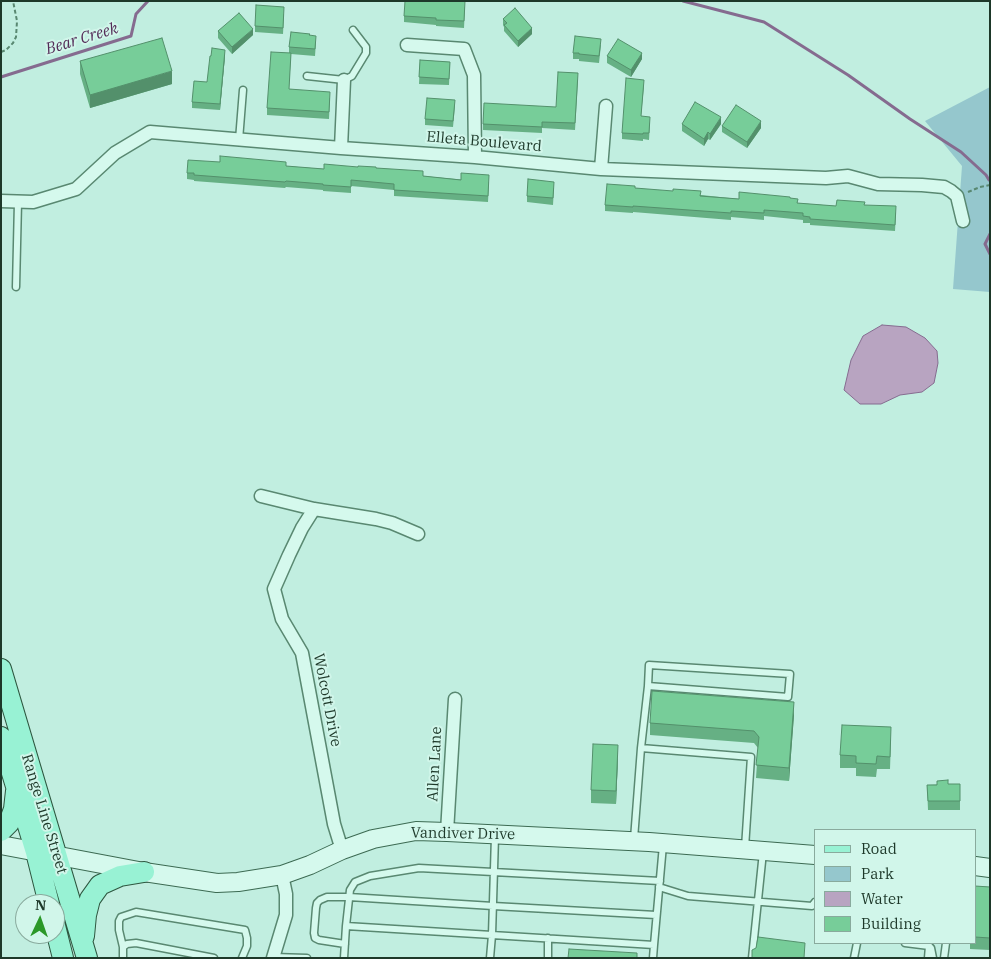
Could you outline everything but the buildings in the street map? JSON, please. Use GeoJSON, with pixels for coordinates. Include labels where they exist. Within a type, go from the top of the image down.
{"type":"FeatureCollection","features":[{"type":"Feature","properties":{"kind":"main road","name":"Range Line Street"},"geometry":{"type":"LineString","coordinates":[[1,669],[85,951]]}},
{"type":"Feature","properties":{"kind":"main road","name":"Range Line Street"},"geometry":{"type":"LineString","coordinates":[[1,737],[47,894]]}},
{"type":"Feature","properties":{"kind":"main road"},"geometry":{"type":"LineString","coordinates":[[1,831],[9,823],[14,809],[16,787]]}},
{"type":"Feature","properties":{"kind":"main road","name":"Vandiver Drive"},"geometry":{"type":"LineString","coordinates":[[1,846],[217,883],[238,882],[282,875],[373,839],[416,831],[663,843],[814,854]]}},
{"type":"Feature","properties":{"kind":"main road"},"geometry":{"type":"LineString","coordinates":[[976,866],[990,868]]}},
{"type":"Feature","properties":{"kind":"main road"},"geometry":{"type":"LineString","coordinates":[[85,951],[86,914],[90,899],[100,886],[120,876],[144,872]]}},
{"type":"Feature","properties":{"kind":"main road"},"geometry":{"type":"LineString","coordinates":[[60,944],[63,958]]}},
{"type":"Feature","properties":{"kind":"street"},"geometry":{"type":"LineString","coordinates":[[407,45],[464,49],[474,75],[475,157]]}},
{"type":"Feature","properties":{"kind":"street"},"geometry":{"type":"LineString","coordinates":[[341,148],[344,80]]}},
{"type":"Feature","properties":{"kind":"street"},"geometry":{"type":"LineString","coordinates":[[601,169],[606,106]]}},
{"type":"Feature","properties":{"kind":"street","name":"Elleta Boulevard"},"geometry":{"type":"LineString","coordinates":[[1,201],[33,202],[76,189],[115,153],[150,132],[475,157],[601,169],[826,178],[848,176],[878,184],[922,185],[944,188],[957,196]]}},
{"type":"Feature","properties":{"kind":"street"},"geometry":{"type":"LineString","coordinates":[[957,196],[962,220]]}},
{"type":"Feature","properties":{"kind":"street"},"geometry":{"type":"LineString","coordinates":[[261,496],[314,509],[376,519],[392,523],[418,534]]}},
{"type":"Feature","properties":{"kind":"street","name":"Wolcott Drive"},"geometry":{"type":"LineString","coordinates":[[314,509],[302,528],[274,589],[282,619],[302,653],[334,824],[342,850]]}},
{"type":"Feature","properties":{"kind":"street","name":"Allen Lane"},"geometry":{"type":"LineString","coordinates":[[447,832],[455,699]]}},
{"type":"Feature","properties":{"kind":"street"},"geometry":{"type":"LineString","coordinates":[[273,957],[286,915],[286,894],[282,875]]}},
{"type":"Feature","properties":{"kind":"lane"},"geometry":{"type":"LineString","coordinates":[[307,76],[344,80],[352,76],[366,53],[366,47],[353,30]]}},
{"type":"Feature","properties":{"kind":"lane"},"geometry":{"type":"LineString","coordinates":[[239,140],[243,90]]}},
{"type":"Feature","properties":{"kind":"lane"},"geometry":{"type":"LineString","coordinates":[[16,287],[18,202]]}},
{"type":"Feature","properties":{"kind":"lane"},"geometry":{"type":"LineString","coordinates":[[634,842],[649,664],[790,674],[788,697],[648,686]]}},
{"type":"Feature","properties":{"kind":"lane"},"geometry":{"type":"LineString","coordinates":[[641,748],[751,757],[745,849]]}},
{"type":"Feature","properties":{"kind":"lane"},"geometry":{"type":"LineString","coordinates":[[490,958],[495,834]]}},
{"type":"Feature","properties":{"kind":"lane"},"geometry":{"type":"LineString","coordinates":[[653,958],[663,843]]}},
{"type":"Feature","properties":{"kind":"lane"},"geometry":{"type":"LineString","coordinates":[[752,958],[763,851]]}},
{"type":"Feature","properties":{"kind":"lane"},"geometry":{"type":"LineString","coordinates":[[344,958],[350,890],[355,882],[370,876],[419,868],[659,884],[688,896],[812,906],[814,903]]}},
{"type":"Feature","properties":{"kind":"lane"},"geometry":{"type":"LineString","coordinates":[[345,944],[315,938],[316,908],[320,900],[327,897],[349,897],[656,915]]}},
{"type":"Feature","properties":{"kind":"lane"},"geometry":{"type":"LineString","coordinates":[[123,958],[119,921],[121,917],[136,912],[245,930],[247,946],[242,958]]}},
{"type":"Feature","properties":{"kind":"lane"},"geometry":{"type":"LineString","coordinates":[[346,926],[654,945]]}},
{"type":"Feature","properties":{"kind":"lane"},"geometry":{"type":"LineString","coordinates":[[548,938],[548,958]]}},
{"type":"Feature","properties":{"kind":"lane"},"geometry":{"type":"LineString","coordinates":[[123,948],[127,944],[136,943],[214,958]]}},
{"type":"Feature","properties":{"kind":"lane"},"geometry":{"type":"LineString","coordinates":[[854,958],[857,944]]}},
{"type":"Feature","properties":{"kind":"lane"},"geometry":{"type":"LineString","coordinates":[[928,958],[929,944]]}},
{"type":"Feature","properties":{"kind":"lane"},"geometry":{"type":"LineString","coordinates":[[929,944],[933,958]]}},
{"type":"Feature","properties":{"kind":"lane"},"geometry":{"type":"LineString","coordinates":[[944,958],[946,944]]}},
{"type":"Feature","properties":{"kind":"lane"},"geometry":{"type":"LineString","coordinates":[[273,957],[306,958]]}},
{"type":"Feature","properties":{"kind":"path"},"geometry":{"type":"LineString","coordinates":[[1,52],[6,50],[16,37],[17,21],[13,1]]}},
{"type":"Feature","properties":{"kind":"path"},"geometry":{"type":"LineString","coordinates":[[957,196],[980,186],[990,185]]}},
{"type":"Feature","properties":{"kind":"green space"},"geometry":{"type":"Polygon","coordinates":[[[990,87],[990,292],[953,289],[962,166],[925,121],[990,87]]]}},
{"type":"Feature","properties":{"kind":"water"},"geometry":{"type":"Polygon","coordinates":[[[882,325],[906,327],[925,338],[937,351],[938,363],[934,383],[922,392],[900,395],[881,404],[860,404],[844,390],[851,360],[863,336],[882,325]]]}},
{"type":"Feature","properties":{"kind":"waterway","name":"Bear Creek"},"geometry":{"type":"LineString","coordinates":[[1,77],[131,36],[136,14],[148,1]]}},
{"type":"Feature","properties":{"kind":"waterway"},"geometry":{"type":"LineString","coordinates":[[683,1],[764,22],[848,75],[961,152],[989,180]]}},
{"type":"Feature","properties":{"kind":"waterway"},"geometry":{"type":"LineString","coordinates":[[990,234],[985,244],[990,254]]}}]}
